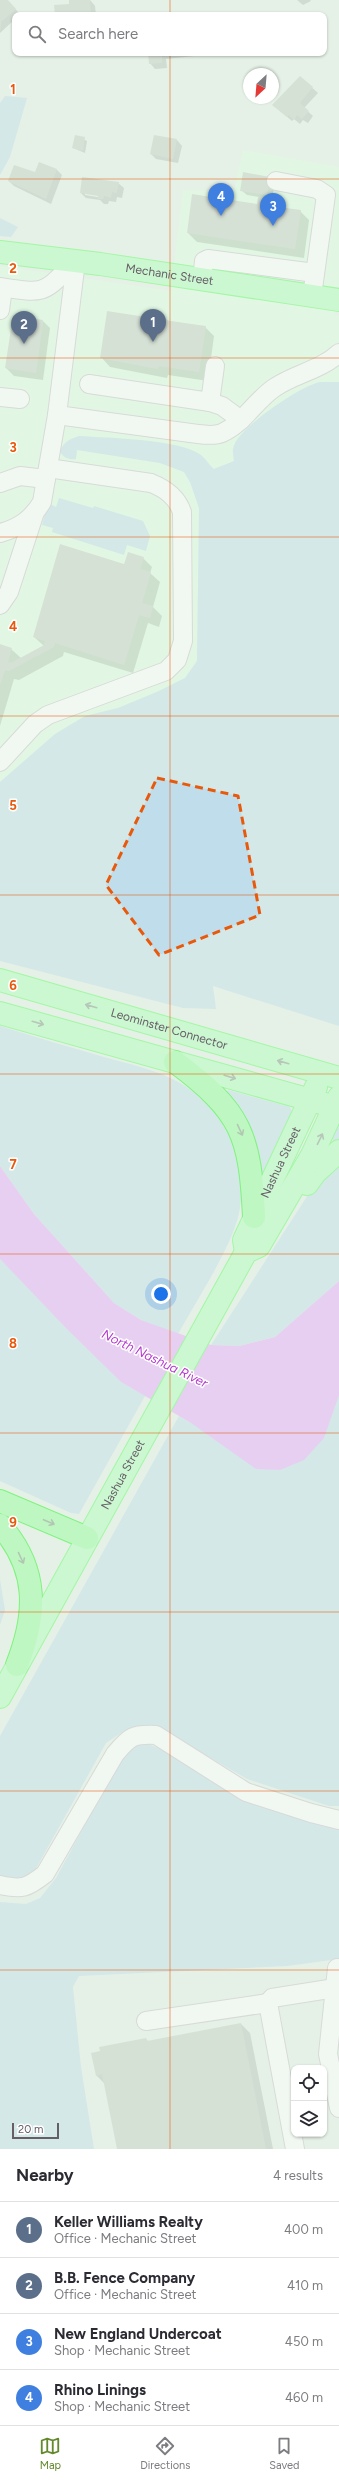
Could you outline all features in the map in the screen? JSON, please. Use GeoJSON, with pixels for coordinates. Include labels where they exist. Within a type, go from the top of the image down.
{"type":"FeatureCollection","features":[{"type":"Feature","properties":{"kind":"highway"},"geometry":{"type":"LineString","coordinates":[[176,1062],[218,1097],[232,1113],[249,1155],[254,1217]]}},
{"type":"Feature","properties":{"kind":"highway"},"geometry":{"type":"LineString","coordinates":[[0,1501],[86,1538]]}},
{"type":"Feature","properties":{"kind":"highway"},"geometry":{"type":"LineString","coordinates":[[0,1525],[17,1549],[25,1565],[31,1597],[32,1611],[28,1638],[17,1666]]}},
{"type":"Feature","properties":{"kind":"main road","name":"Mechanic Street"},"geometry":{"type":"LineString","coordinates":[[0,252],[76,261],[339,300]]}},
{"type":"Feature","properties":{"kind":"main road","name":"Leominster Connector"},"geometry":{"type":"LineString","coordinates":[[0,980],[330,1075]]}},
{"type":"Feature","properties":{"kind":"main road"},"geometry":{"type":"LineString","coordinates":[[0,1013],[311,1100],[338,1104]]}},
{"type":"Feature","properties":{"kind":"main road","name":"Nashua Street"},"geometry":{"type":"LineString","coordinates":[[253,1249],[244,1240],[254,1217],[311,1100],[330,1075]]}},
{"type":"Feature","properties":{"kind":"main road","name":"Nashua Street"},"geometry":{"type":"LineString","coordinates":[[0,1697],[86,1538],[140,1446],[220,1299],[312,1155],[338,1104]]}},
{"type":"Feature","properties":{"kind":"main road"},"geometry":{"type":"LineString","coordinates":[[253,1249],[278,1230],[314,1173],[339,1151]]}},
{"type":"Feature","properties":{"kind":"street"},"geometry":{"type":"LineString","coordinates":[[276,181],[325,192],[312,296]]}},
{"type":"Feature","properties":{"kind":"street"},"geometry":{"type":"LineString","coordinates":[[202,279],[204,261],[208,258],[315,273]]}},
{"type":"Feature","properties":{"kind":"street"},"geometry":{"type":"LineString","coordinates":[[0,310],[2,288],[41,291],[53,283],[76,261]]}},
{"type":"Feature","properties":{"kind":"street"},"geometry":{"type":"LineString","coordinates":[[0,533],[17,527],[35,512],[42,502],[57,415],[76,261]]}},
{"type":"Feature","properties":{"kind":"street"},"geometry":{"type":"LineString","coordinates":[[57,415],[210,435],[222,433],[241,420],[266,394],[280,384],[326,362],[339,353]]}},
{"type":"Feature","properties":{"kind":"street"},"geometry":{"type":"LineString","coordinates":[[210,402],[215,366]]}},
{"type":"Feature","properties":{"kind":"street"},"geometry":{"type":"LineString","coordinates":[[89,384],[210,402],[222,406],[241,420]]}},
{"type":"Feature","properties":{"kind":"street"},"geometry":{"type":"LineString","coordinates":[[0,397],[20,399]]}},
{"type":"Feature","properties":{"kind":"street"},"geometry":{"type":"LineString","coordinates":[[0,482],[20,476],[47,473],[151,483],[166,490],[176,499],[182,512],[183,640],[176,660],[166,671],[48,715],[35,724],[0,762]]}},
{"type":"Feature","properties":{"kind":"street"},"geometry":{"type":"LineString","coordinates":[[0,605],[10,592],[35,512]]}},
{"type":"Feature","properties":{"kind":"street"},"geometry":{"type":"LineString","coordinates":[[0,1885],[18,1889],[32,1884],[45,1874],[115,1754],[126,1741],[140,1734],[156,1735],[246,1792],[311,1814],[339,1820]]}},
{"type":"Feature","properties":{"kind":"street"},"geometry":{"type":"LineString","coordinates":[[337,1968],[328,2054],[339,2108]]}},
{"type":"Feature","properties":{"kind":"street"},"geometry":{"type":"LineString","coordinates":[[146,2021],[268,2003],[272,1998],[335,1988]]}},
{"type":"Feature","properties":{"kind":"street"},"geometry":{"type":"LineString","coordinates":[[268,2003],[295,2149]]}},
{"type":"Feature","properties":{"kind":"highlighted area"},"geometry":{"type":"Polygon","coordinates":[[[157,778],[238,796],[260,915],[159,955],[106,885],[157,778]]]}},
{"type":"Feature","properties":{"kind":"shaded area"},"geometry":{"type":"Polygon","coordinates":[[[5,96],[27,98],[10,157],[0,175],[0,103],[5,96]]]}},
{"type":"Feature","properties":{"kind":"shaded area"},"geometry":{"type":"Polygon","coordinates":[[[243,150],[339,167],[339,285],[335,315],[339,316],[339,382],[320,382],[306,386],[278,404],[236,441],[232,450],[234,461],[213,469],[208,464],[69,439],[61,447],[60,452],[77,450],[160,463],[184,472],[190,482],[199,508],[197,661],[185,678],[159,691],[118,708],[85,716],[55,734],[0,782],[0,266],[171,291],[183,190],[234,192],[243,150]]]}},
{"type":"Feature","properties":{"kind":"shaded area"},"geometry":{"type":"Polygon","coordinates":[[[0,218],[18,227],[11,237],[0,236],[0,218]]]}},
{"type":"Feature","properties":{"kind":"shaded area"},"geometry":{"type":"Polygon","coordinates":[[[320,382],[339,382],[339,1026],[213,986],[216,1009],[183,1008],[0,961],[0,782],[55,734],[85,716],[118,708],[159,691],[185,678],[197,661],[199,508],[190,482],[184,472],[160,463],[77,450],[76,459],[69,459],[63,456],[60,452],[61,449],[67,441],[79,436],[161,442],[191,450],[201,455],[214,469],[234,461],[233,450],[235,443],[250,426],[273,407],[299,391],[320,382]]]}},
{"type":"Feature","properties":{"kind":"shaded area"},"geometry":{"type":"Polygon","coordinates":[[[59,498],[93,508],[94,506],[143,521],[150,536],[146,551],[127,545],[124,555],[52,532],[53,528],[42,525],[48,503],[56,507],[59,498]]]}},
{"type":"Feature","properties":{"kind":"shaded area"},"geometry":{"type":"Polygon","coordinates":[[[0,1026],[138,1066],[171,1078],[191,1090],[204,1102],[226,1129],[233,1144],[241,1178],[239,1213],[229,1242],[213,1274],[178,1334],[141,1320],[114,1303],[34,1214],[0,1166],[0,1026]]]}},
{"type":"Feature","properties":{"kind":"shaded area"},"geometry":{"type":"Polygon","coordinates":[[[228,1090],[290,1107],[293,1114],[263,1182],[225,1093],[228,1090]]]}},
{"type":"Feature","properties":{"kind":"shaded area"},"geometry":{"type":"Polygon","coordinates":[[[337,1122],[339,1122],[339,1139],[332,1143],[337,1122]]]}},
{"type":"Feature","properties":{"kind":"shaded area"},"geometry":{"type":"Polygon","coordinates":[[[339,1162],[339,1281],[275,1337],[239,1346],[211,1345],[317,1181],[339,1162]]]}},
{"type":"Feature","properties":{"kind":"shaded area"},"geometry":{"type":"Polygon","coordinates":[[[0,1259],[121,1382],[145,1396],[79,1514],[71,1513],[0,1481],[0,1259]]]}},
{"type":"Feature","properties":{"kind":"shaded area"},"geometry":{"type":"Polygon","coordinates":[[[339,1361],[339,1806],[329,1806],[247,1779],[166,1732],[143,1726],[124,1731],[106,1743],[34,1872],[21,1878],[0,1880],[0,1736],[179,1416],[191,1423],[339,1361]]]}},
{"type":"Feature","properties":{"kind":"shaded area"},"geometry":{"type":"Polygon","coordinates":[[[0,1579],[5,1610],[0,1625],[0,1579]]]}},
{"type":"Feature","properties":{"kind":"shaded area"},"geometry":{"type":"Polygon","coordinates":[[[142,1742],[166,1752],[246,1801],[286,1814],[339,1827],[339,1959],[287,1966],[79,1976],[73,1987],[81,2067],[94,2149],[0,2149],[0,1902],[26,1904],[40,1898],[56,1878],[123,1755],[134,1744],[142,1742]]]}},
{"type":"Feature","properties":{"kind":"water","name":"North Nashua River"},"geometry":{"type":"Polygon","coordinates":[[[0,1166],[34,1214],[114,1303],[141,1320],[211,1345],[239,1346],[275,1337],[339,1281],[339,1395],[324,1438],[304,1460],[280,1470],[256,1469],[191,1423],[121,1382],[67,1329],[0,1259],[0,1166]]]}},
{"type":"Feature","properties":{"kind":"building"},"geometry":{"type":"Polygon","coordinates":[[[0,0],[8,0],[16,9],[0,23],[0,0]]]}},
{"type":"Feature","properties":{"kind":"building"},"geometry":{"type":"Polygon","coordinates":[[[69,0],[90,0],[91,12],[55,12],[54,5],[69,4],[69,0]]]}},
{"type":"Feature","properties":{"kind":"building"},"geometry":{"type":"Polygon","coordinates":[[[148,56],[162,56],[162,63],[149,64],[148,56]]]}},
{"type":"Feature","properties":{"kind":"building"},"geometry":{"type":"Polygon","coordinates":[[[300,76],[313,87],[300,103],[309,111],[302,119],[297,115],[294,120],[289,115],[287,117],[272,105],[279,104],[279,98],[300,76]]]}},
{"type":"Feature","properties":{"kind":"building"},"geometry":{"type":"Polygon","coordinates":[[[75,135],[85,137],[83,151],[72,148],[75,135]]]}},
{"type":"Feature","properties":{"kind":"building"},"geometry":{"type":"Polygon","coordinates":[[[154,135],[177,139],[173,159],[150,154],[154,135]]]}},
{"type":"Feature","properties":{"kind":"building"},"geometry":{"type":"Polygon","coordinates":[[[39,162],[57,169],[46,199],[8,181],[14,165],[35,172],[39,162]]]}},
{"type":"Feature","properties":{"kind":"building"},"geometry":{"type":"Polygon","coordinates":[[[243,172],[270,177],[267,195],[240,191],[243,172]]]}},
{"type":"Feature","properties":{"kind":"building"},"geometry":{"type":"Polygon","coordinates":[[[82,177],[119,182],[117,193],[112,192],[111,198],[104,196],[103,199],[98,199],[98,196],[80,193],[82,177]]]}},
{"type":"Feature","properties":{"kind":"building"},"geometry":{"type":"Polygon","coordinates":[[[192,194],[257,204],[258,197],[272,199],[271,206],[301,210],[295,249],[187,233],[192,194]]]}},
{"type":"Feature","properties":{"kind":"building"},"geometry":{"type":"Polygon","coordinates":[[[107,311],[146,317],[147,314],[164,316],[164,320],[206,326],[199,372],[159,366],[158,369],[100,358],[107,311]]]}},
{"type":"Feature","properties":{"kind":"building"},"geometry":{"type":"Polygon","coordinates":[[[13,315],[43,320],[36,373],[5,368],[13,315]]]}},
{"type":"Feature","properties":{"kind":"building"},"geometry":{"type":"Polygon","coordinates":[[[60,544],[124,564],[128,552],[144,557],[140,569],[151,572],[142,603],[153,606],[150,618],[139,615],[124,665],[55,643],[54,647],[9,671],[5,670],[0,685],[0,644],[12,648],[8,662],[11,663],[44,645],[45,641],[33,637],[60,544]]]}},
{"type":"Feature","properties":{"kind":"building"},"geometry":{"type":"Polygon","coordinates":[[[241,2023],[266,2149],[117,2149],[102,2074],[96,2076],[91,2053],[100,2051],[99,2047],[146,2038],[147,2041],[241,2023]]]}},
{"type":"Feature","properties":{"kind":"place","name":"Rhino Linings"},"geometry":{"type":"Point","coordinates":[221,216]}},
{"type":"Feature","properties":{"kind":"place","name":"New England Undercoat"},"geometry":{"type":"Point","coordinates":[273,226]}},
{"type":"Feature","properties":{"kind":"place","name":"Keller Williams Realty"},"geometry":{"type":"Point","coordinates":[153,342]}},
{"type":"Feature","properties":{"kind":"place","name":"B.B. Fence Company"},"geometry":{"type":"Point","coordinates":[24,344]}}]}
